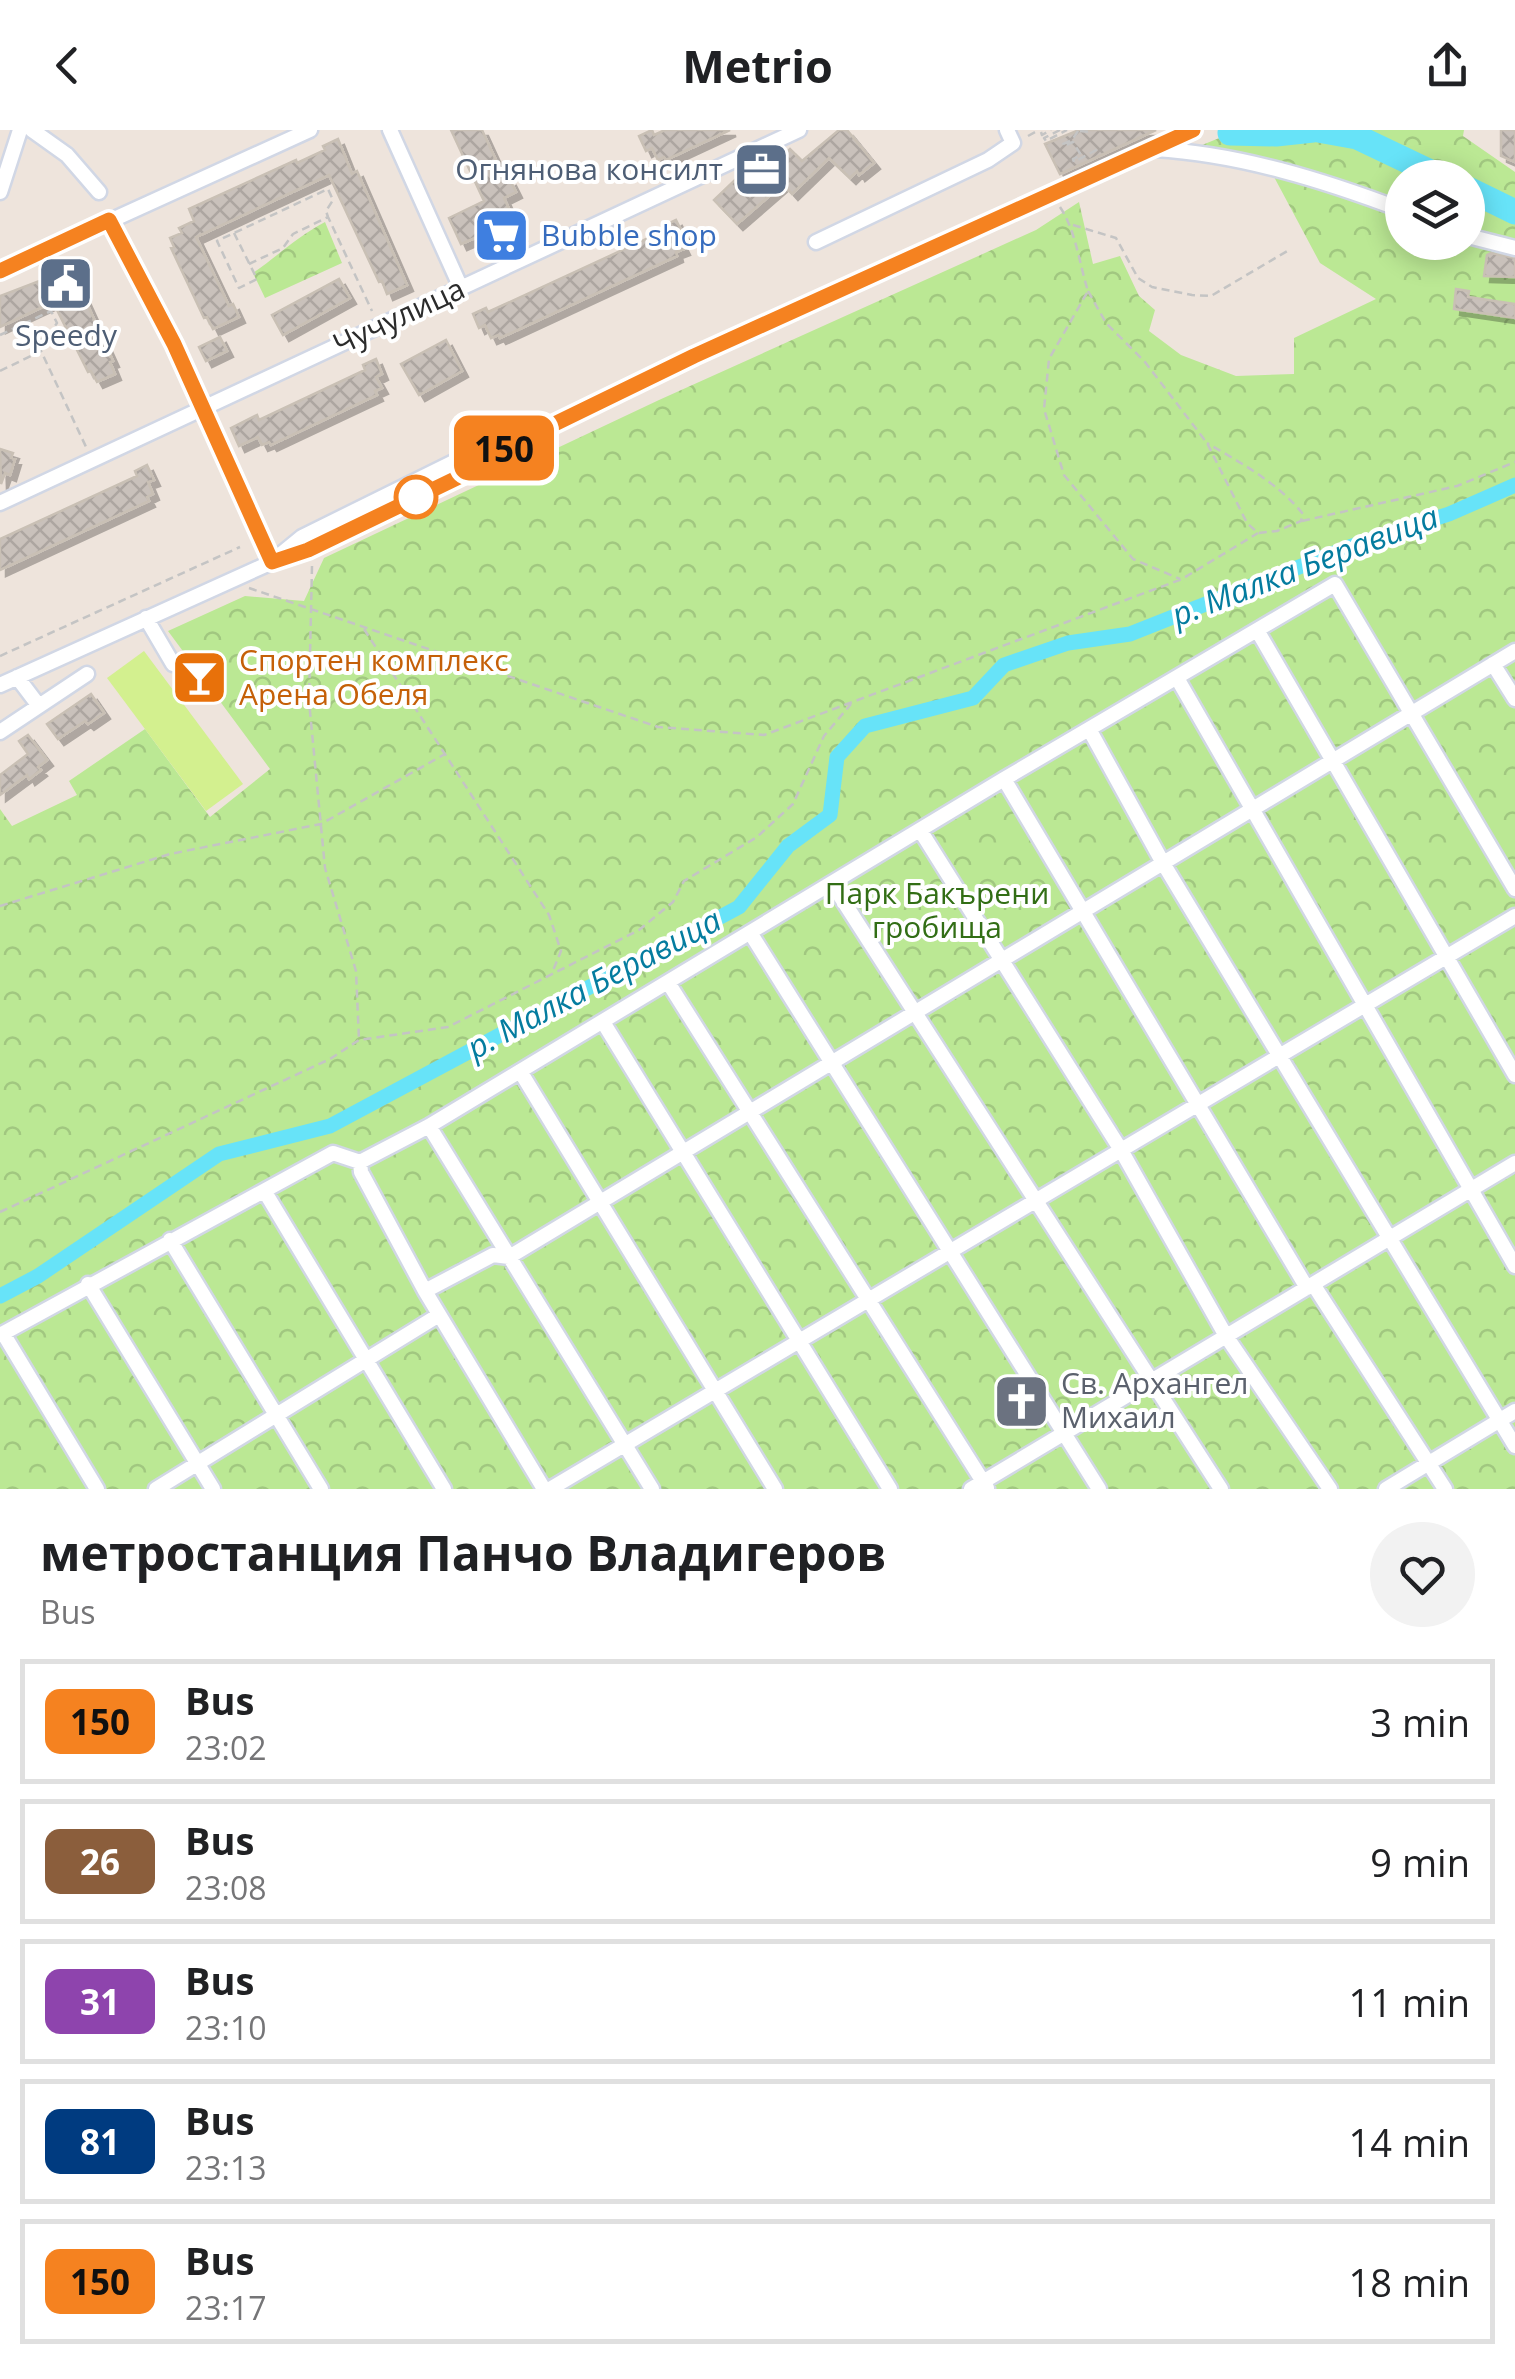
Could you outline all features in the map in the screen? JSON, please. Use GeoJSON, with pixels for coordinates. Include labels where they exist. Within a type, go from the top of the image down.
{"type":"FeatureCollection","features":[{"type":"Feature","properties":{"kind":"street"},"geometry":{"type":"LineString","coordinates":[[0,192],[20,130]]}},
{"type":"Feature","properties":{"kind":"street"},"geometry":{"type":"LineString","coordinates":[[32,130],[67,155],[99,192]]}},
{"type":"Feature","properties":{"kind":"street"},"geometry":{"type":"LineString","coordinates":[[0,272],[310,130]]}},
{"type":"Feature","properties":{"kind":"street"},"geometry":{"type":"LineString","coordinates":[[390,130],[461,288]]}},
{"type":"Feature","properties":{"kind":"street","name":"Чучулица"},"geometry":{"type":"LineString","coordinates":[[0,503],[798,130]]}},
{"type":"Feature","properties":{"kind":"street"},"geometry":{"type":"LineString","coordinates":[[816,242],[988,160],[1013,143],[1006,130]]}},
{"type":"Feature","properties":{"kind":"street"},"geometry":{"type":"LineString","coordinates":[[0,685],[272,562],[308,550],[488,463],[503,449],[694,356],[1189,131]]}},
{"type":"Feature","properties":{"kind":"street"},"geometry":{"type":"LineString","coordinates":[[1149,148],[1206,152],[1258,164],[1385,205]]}},
{"type":"Feature","properties":{"kind":"street"},"geometry":{"type":"LineString","coordinates":[[109,220],[174,344],[272,562]]}},
{"type":"Feature","properties":{"kind":"street"},"geometry":{"type":"LineString","coordinates":[[1485,240],[1515,248]]}},
{"type":"Feature","properties":{"kind":"street"},"geometry":{"type":"LineString","coordinates":[[97,1489],[2,1334],[333,1153],[360,1162],[429,1126],[1335,584],[1515,889]]}},
{"type":"Feature","properties":{"kind":"street"},"geometry":{"type":"LineString","coordinates":[[146,618],[173,664]]}},
{"type":"Feature","properties":{"kind":"street"},"geometry":{"type":"LineString","coordinates":[[1257,630],[1515,1075]]}},
{"type":"Feature","properties":{"kind":"street"},"geometry":{"type":"LineString","coordinates":[[424,1291],[493,1254],[509,1257],[1515,651]]}},
{"type":"Feature","properties":{"kind":"street"},"geometry":{"type":"LineString","coordinates":[[1494,664],[1515,700]]}},
{"type":"Feature","properties":{"kind":"street"},"geometry":{"type":"LineString","coordinates":[[0,732],[86,674]]}},
{"type":"Feature","properties":{"kind":"street"},"geometry":{"type":"LineString","coordinates":[[17,678],[39,706]]}},
{"type":"Feature","properties":{"kind":"street"},"geometry":{"type":"LineString","coordinates":[[1178,678],[1515,1266]]}},
{"type":"Feature","properties":{"kind":"street"},"geometry":{"type":"LineString","coordinates":[[1089,728],[1163,863],[1515,1446]]}},
{"type":"Feature","properties":{"kind":"street"},"geometry":{"type":"LineString","coordinates":[[1004,779],[1310,1286],[1445,1489]]}},
{"type":"Feature","properties":{"kind":"street"},"geometry":{"type":"LineString","coordinates":[[920,830],[1122,1150],[1226,1336],[1330,1489]]}},
{"type":"Feature","properties":{"kind":"street"},"geometry":{"type":"LineString","coordinates":[[833,885],[1221,1489]]}},
{"type":"Feature","properties":{"kind":"street"},"geometry":{"type":"LineString","coordinates":[[360,1162],[361,1172],[424,1291],[547,1489],[1515,916]]}},
{"type":"Feature","properties":{"kind":"street"},"geometry":{"type":"LineString","coordinates":[[751,934],[1099,1489]]}},
{"type":"Feature","properties":{"kind":"street"},"geometry":{"type":"LineString","coordinates":[[669,984],[868,1300],[980,1487],[1515,1163]]}},
{"type":"Feature","properties":{"kind":"street"},"geometry":{"type":"LineString","coordinates":[[603,1022],[890,1489]]}},
{"type":"Feature","properties":{"kind":"street"},"geometry":{"type":"LineString","coordinates":[[520,1071],[775,1489]]}},
{"type":"Feature","properties":{"kind":"street"},"geometry":{"type":"LineString","coordinates":[[429,1126],[652,1489]]}},
{"type":"Feature","properties":{"kind":"street"},"geometry":{"type":"LineString","coordinates":[[265,1192],[444,1489]]}},
{"type":"Feature","properties":{"kind":"street"},"geometry":{"type":"LineString","coordinates":[[170,1240],[321,1489]]}},
{"type":"Feature","properties":{"kind":"street"},"geometry":{"type":"LineString","coordinates":[[88,1284],[213,1489]]}},
{"type":"Feature","properties":{"kind":"street"},"geometry":{"type":"LineString","coordinates":[[156,1489],[439,1315]]}},
{"type":"Feature","properties":{"kind":"street"},"geometry":{"type":"LineString","coordinates":[[1386,1489],[1515,1412]]}},
{"type":"Feature","properties":{"kind":"path"},"geometry":{"type":"LineString","coordinates":[[1040,130],[1042,135],[1051,130]]}},
{"type":"Feature","properties":{"kind":"path"},"geometry":{"type":"LineString","coordinates":[[1060,130],[1044,138],[1046,141],[1067,130]]}},
{"type":"Feature","properties":{"kind":"path"},"geometry":{"type":"LineString","coordinates":[[1090,132],[1078,130],[1072,140],[1063,144],[1073,142],[1080,155],[1074,162],[1100,148]]}},
{"type":"Feature","properties":{"kind":"path"},"geometry":{"type":"LineString","coordinates":[[234,232],[257,280],[239,288],[217,241],[234,232],[328,189],[333,200],[326,211],[328,217],[380,326]]}},
{"type":"Feature","properties":{"kind":"path"},"geometry":{"type":"LineString","coordinates":[[1050,194],[1072,225],[1073,243],[1088,291],[1106,322],[1144,362],[1206,443],[1247,523],[1258,533]]}},
{"type":"Feature","properties":{"kind":"path"},"geometry":{"type":"LineString","coordinates":[[249,264],[283,248],[293,234],[328,217]]}},
{"type":"Feature","properties":{"kind":"path"},"geometry":{"type":"LineString","coordinates":[[1072,225],[1116,238],[1138,278],[1152,286],[1192,294],[1211,296],[1289,250]]}},
{"type":"Feature","properties":{"kind":"path"},"geometry":{"type":"LineString","coordinates":[[1088,291],[1049,359],[1044,409],[1064,475],[1133,559],[1182,579]]}},
{"type":"Feature","properties":{"kind":"path"},"geometry":{"type":"LineString","coordinates":[[0,335],[51,311],[57,323],[48,336],[37,342],[93,460]]}},
{"type":"Feature","properties":{"kind":"path"},"geometry":{"type":"LineString","coordinates":[[0,370],[41,351]]}},
{"type":"Feature","properties":{"kind":"path"},"geometry":{"type":"LineString","coordinates":[[1206,443],[1252,469],[1294,503],[1303,514],[1300,521]]}},
{"type":"Feature","properties":{"kind":"path"},"geometry":{"type":"LineString","coordinates":[[246,587],[658,727],[764,736],[1182,579],[1258,533],[1457,486],[1515,462]]}},
{"type":"Feature","properties":{"kind":"path"},"geometry":{"type":"LineString","coordinates":[[0,656],[240,547]]}},
{"type":"Feature","properties":{"kind":"path"},"geometry":{"type":"LineString","coordinates":[[312,558],[309,702],[325,868],[356,971],[360,1040]]}},
{"type":"Feature","properties":{"kind":"path"},"geometry":{"type":"LineString","coordinates":[[362,626],[549,915],[561,952],[552,974]]}},
{"type":"Feature","properties":{"kind":"path"},"geometry":{"type":"LineString","coordinates":[[0,1212],[330,1059],[360,1040],[448,1027],[639,930],[673,902],[684,881],[757,837],[793,804],[824,736],[852,702]]}},
{"type":"Feature","properties":{"kind":"path"},"geometry":{"type":"LineString","coordinates":[[0,906],[170,854],[321,824],[445,754]]}},
{"type":"Feature","properties":{"kind":"green space","name":"Парк Бакърени гробища"},"geometry":{"type":"Polygon","coordinates":[[[1239,130],[1464,130],[1463,136],[1515,172],[1515,1489],[0,1489],[0,809],[12,826],[77,795],[69,781],[145,729],[210,817],[270,769],[168,631],[245,596],[304,601],[324,558],[659,400],[1036,230],[1079,202],[1093,264],[1120,256],[1139,296],[1155,310],[1149,331],[1181,355],[1236,376],[1294,374],[1294,338],[1376,299],[1320,263],[1273,175],[1211,159],[1175,156],[1239,130]]]}},
{"type":"Feature","properties":{"kind":"green space"},"geometry":{"type":"Polygon","coordinates":[[[325,222],[342,263],[265,298],[253,273],[325,222]]]}},
{"type":"Feature","properties":{"kind":"green space"},"geometry":{"type":"Polygon","coordinates":[[[144,651],[243,784],[206,811],[107,678],[144,651]]]}},
{"type":"Feature","properties":{"kind":"building"},"geometry":{"type":"Polygon","coordinates":[[[451,130],[482,130],[506,182],[510,180],[516,192],[504,198],[521,235],[500,245],[493,230],[461,244],[449,218],[484,201],[451,130]]]}},
{"type":"Feature","properties":{"kind":"building"},"geometry":{"type":"Polygon","coordinates":[[[652,130],[654,135],[665,130],[730,130],[666,160],[658,160],[652,148],[646,151],[639,136],[652,130]]]}},
{"type":"Feature","properties":{"kind":"building"},"geometry":{"type":"Polygon","coordinates":[[[839,130],[847,130],[874,163],[859,175],[857,171],[850,178],[829,158],[792,194],[783,184],[737,224],[714,200],[738,177],[742,182],[766,159],[770,163],[784,149],[790,149],[802,161],[839,130]]]}},
{"type":"Feature","properties":{"kind":"building"},"geometry":{"type":"Polygon","coordinates":[[[1079,130],[1156,130],[1060,174],[1045,144],[1079,130]]]}},
{"type":"Feature","properties":{"kind":"building"},"geometry":{"type":"Polygon","coordinates":[[[1501,130],[1515,130],[1515,162],[1501,156],[1501,130]]]}},
{"type":"Feature","properties":{"kind":"building"},"geometry":{"type":"Polygon","coordinates":[[[338,139],[352,174],[357,171],[407,285],[387,294],[329,175],[196,237],[229,306],[233,304],[239,317],[213,329],[171,248],[174,247],[170,238],[194,221],[189,209],[325,150],[323,146],[338,139]]]}},
{"type":"Feature","properties":{"kind":"building"},"geometry":{"type":"Polygon","coordinates":[[[676,220],[683,234],[678,237],[684,249],[676,252],[677,256],[500,338],[491,338],[485,325],[479,328],[473,314],[486,308],[488,312],[655,235],[676,220]]]}},
{"type":"Feature","properties":{"kind":"building"},"geometry":{"type":"Polygon","coordinates":[[[1487,255],[1515,258],[1515,277],[1484,276],[1487,255]]]}},
{"type":"Feature","properties":{"kind":"building"},"geometry":{"type":"Polygon","coordinates":[[[63,266],[76,300],[84,297],[113,361],[110,362],[115,374],[97,382],[88,372],[53,302],[0,327],[0,296],[50,277],[48,273],[63,266]]]}},
{"type":"Feature","properties":{"kind":"building"},"geometry":{"type":"Polygon","coordinates":[[[339,279],[350,298],[283,335],[272,315],[339,279]]]}},
{"type":"Feature","properties":{"kind":"building"},"geometry":{"type":"Polygon","coordinates":[[[1456,289],[1469,291],[1468,297],[1515,304],[1515,318],[1454,309],[1456,289]]]}},
{"type":"Feature","properties":{"kind":"building"},"geometry":{"type":"Polygon","coordinates":[[[220,337],[227,351],[206,361],[199,347],[220,337]]]}},
{"type":"Feature","properties":{"kind":"building"},"geometry":{"type":"Polygon","coordinates":[[[446,340],[462,371],[419,395],[401,364],[446,340]]]}},
{"type":"Feature","properties":{"kind":"building"},"geometry":{"type":"Polygon","coordinates":[[[376,359],[382,374],[376,377],[382,388],[375,391],[377,395],[271,445],[262,445],[258,437],[239,446],[231,428],[257,415],[259,420],[365,370],[363,365],[376,359]]]}},
{"type":"Feature","properties":{"kind":"building"},"geometry":{"type":"Polygon","coordinates":[[[0,449],[13,453],[11,458],[15,459],[10,475],[5,473],[1,484],[0,449]]]}},
{"type":"Feature","properties":{"kind":"building"},"geometry":{"type":"Polygon","coordinates":[[[147,465],[154,480],[148,482],[153,494],[147,497],[149,501],[0,570],[0,539],[137,476],[135,471],[147,465]]]}},
{"type":"Feature","properties":{"kind":"building"},"geometry":{"type":"Polygon","coordinates":[[[91,694],[104,713],[58,739],[47,724],[91,694]]]}},
{"type":"Feature","properties":{"kind":"building"},"geometry":{"type":"Polygon","coordinates":[[[28,735],[47,760],[29,779],[27,775],[0,795],[0,775],[28,754],[19,741],[28,735]]]}},
{"type":"Feature","properties":{"kind":"building","name":"Св. Архангел Михаил"},"geometry":{"type":"Polygon","coordinates":[[[1018,1379],[1040,1414],[1030,1423],[1021,1423],[1002,1393],[1018,1379]]]}},
{"type":"Feature","properties":{"kind":"waterway"},"geometry":{"type":"LineString","coordinates":[[1230,133],[1313,130]]}},
{"type":"Feature","properties":{"kind":"waterway"},"geometry":{"type":"LineString","coordinates":[[1318,130],[1357,137],[1405,160]]}},
{"type":"Feature","properties":{"kind":"waterway"},"geometry":{"type":"LineString","coordinates":[[1485,197],[1515,212]]}},
{"type":"Feature","properties":{"kind":"waterway","name":"р. Малка Беравица"},"geometry":{"type":"LineString","coordinates":[[0,1296],[38,1276],[219,1154],[330,1126],[739,907],[788,846],[830,815],[837,757],[865,726],[973,698],[1004,665],[1068,643],[1130,634],[1352,546],[1449,514],[1515,485]]}},
{"type":"Feature","properties":{"kind":"bus line","name":"150"},"geometry":{"type":"LineString","coordinates":[[0,271],[109,220],[174,344],[272,562],[308,550],[488,463],[503,449],[694,356],[1193,130]]}},
{"type":"Feature","properties":{"kind":"place","name":"Огнянова консилт"},"geometry":{"type":"Point","coordinates":[762,170]}},
{"type":"Feature","properties":{"kind":"place","name":"Bubble shop"},"geometry":{"type":"Point","coordinates":[502,236]}},
{"type":"Feature","properties":{"kind":"place","name":"Speedy"},"geometry":{"type":"Point","coordinates":[66,284]}},
{"type":"Feature","properties":{"kind":"place","name":"Спортен комплекс Арена Обеля"},"geometry":{"type":"Point","coordinates":[200,678]}},
{"type":"Feature","properties":{"kind":"place","name":"Св. Архангел Михаил"},"geometry":{"type":"Point","coordinates":[1022,1401]}}]}
